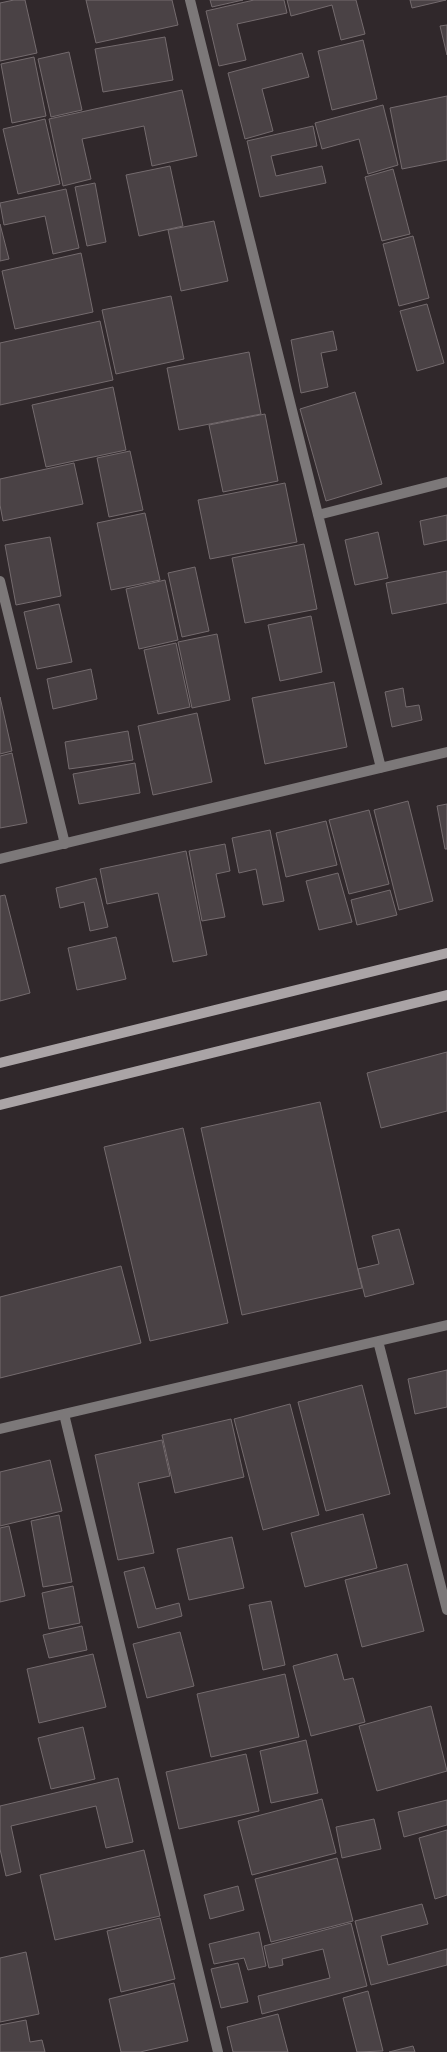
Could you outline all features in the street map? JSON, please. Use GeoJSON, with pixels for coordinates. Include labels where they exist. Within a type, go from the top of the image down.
{"type":"FeatureCollection","features":[{"type":"Feature","properties":{"kind":"main road"},"geometry":{"type":"LineString","coordinates":[[0,1063],[447,953]]}},
{"type":"Feature","properties":{"kind":"main road"},"geometry":{"type":"LineString","coordinates":[[0,1105],[447,994]]}},
{"type":"Feature","properties":{"kind":"street"},"geometry":{"type":"LineString","coordinates":[[190,0],[381,768]]}},
{"type":"Feature","properties":{"kind":"street"},"geometry":{"type":"LineString","coordinates":[[318,515],[447,482]]}},
{"type":"Feature","properties":{"kind":"street"},"geometry":{"type":"LineString","coordinates":[[0,581],[65,844]]}},
{"type":"Feature","properties":{"kind":"street"},"geometry":{"type":"LineString","coordinates":[[0,860],[447,752]]}},
{"type":"Feature","properties":{"kind":"street"},"geometry":{"type":"LineString","coordinates":[[0,1429],[447,1325]]}},
{"type":"Feature","properties":{"kind":"street"},"geometry":{"type":"LineString","coordinates":[[378,1341],[447,1610]]}},
{"type":"Feature","properties":{"kind":"street"},"geometry":{"type":"LineString","coordinates":[[64,1414],[218,2052]]}},
{"type":"Feature","properties":{"kind":"building"},"geometry":{"type":"Polygon","coordinates":[[[25,0],[37,53],[0,61],[0,3],[25,0]]]}},
{"type":"Feature","properties":{"kind":"building"},"geometry":{"type":"Polygon","coordinates":[[[86,0],[172,0],[178,25],[96,43],[86,0]]]}},
{"type":"Feature","properties":{"kind":"building"},"geometry":{"type":"Polygon","coordinates":[[[210,0],[243,0],[212,7],[210,0]]]}},
{"type":"Feature","properties":{"kind":"building"},"geometry":{"type":"Polygon","coordinates":[[[254,0],[284,0],[287,13],[237,24],[246,60],[219,66],[206,11],[254,0]]]}},
{"type":"Feature","properties":{"kind":"building"},"geometry":{"type":"Polygon","coordinates":[[[287,0],[356,0],[365,34],[341,40],[332,5],[291,16],[287,0]]]}},
{"type":"Feature","properties":{"kind":"building"},"geometry":{"type":"Polygon","coordinates":[[[410,0],[446,0],[412,8],[410,0]]]}},
{"type":"Feature","properties":{"kind":"building"},"geometry":{"type":"Polygon","coordinates":[[[447,25],[447,55],[440,26],[447,25]]]}},
{"type":"Feature","properties":{"kind":"building"},"geometry":{"type":"Polygon","coordinates":[[[165,37],[173,80],[103,92],[95,49],[165,37]]]}},
{"type":"Feature","properties":{"kind":"building"},"geometry":{"type":"Polygon","coordinates":[[[363,40],[377,99],[332,110],[318,51],[363,40]]]}},
{"type":"Feature","properties":{"kind":"building"},"geometry":{"type":"Polygon","coordinates":[[[69,52],[82,110],[51,117],[38,59],[69,52]]]}},
{"type":"Feature","properties":{"kind":"building"},"geometry":{"type":"Polygon","coordinates":[[[302,53],[309,77],[262,89],[273,131],[245,139],[228,73],[302,53]]]}},
{"type":"Feature","properties":{"kind":"building"},"geometry":{"type":"Polygon","coordinates":[[[34,57],[46,116],[12,123],[1,64],[34,57]]]}},
{"type":"Feature","properties":{"kind":"building"},"geometry":{"type":"Polygon","coordinates":[[[182,90],[197,156],[152,166],[144,126],[82,139],[91,179],[63,186],[49,119],[182,90]]]}},
{"type":"Feature","properties":{"kind":"building"},"geometry":{"type":"Polygon","coordinates":[[[447,96],[447,160],[402,169],[390,108],[447,96]]]}},
{"type":"Feature","properties":{"kind":"building"},"geometry":{"type":"Polygon","coordinates":[[[383,105],[398,165],[368,174],[359,139],[322,149],[315,123],[383,105]]]}},
{"type":"Feature","properties":{"kind":"building"},"geometry":{"type":"Polygon","coordinates":[[[45,119],[60,184],[18,194],[3,129],[45,119]]]}},
{"type":"Feature","properties":{"kind":"building"},"geometry":{"type":"Polygon","coordinates":[[[313,126],[317,146],[271,156],[276,176],[322,166],[326,183],[260,197],[247,141],[313,126]]]}},
{"type":"Feature","properties":{"kind":"building"},"geometry":{"type":"Polygon","coordinates":[[[170,166],[183,226],[139,236],[126,175],[170,166]]]}},
{"type":"Feature","properties":{"kind":"building"},"geometry":{"type":"Polygon","coordinates":[[[393,169],[410,234],[382,241],[365,177],[393,169]]]}},
{"type":"Feature","properties":{"kind":"building"},"geometry":{"type":"Polygon","coordinates":[[[95,183],[106,242],[87,246],[75,187],[95,183]]]}},
{"type":"Feature","properties":{"kind":"building"},"geometry":{"type":"Polygon","coordinates":[[[66,189],[79,248],[53,254],[45,216],[4,225],[0,203],[66,189]]]}},
{"type":"Feature","properties":{"kind":"building"},"geometry":{"type":"Polygon","coordinates":[[[214,221],[228,281],[181,291],[168,230],[214,221]]]}},
{"type":"Feature","properties":{"kind":"building"},"geometry":{"type":"Polygon","coordinates":[[[0,224],[9,259],[0,261],[0,224]]]}},
{"type":"Feature","properties":{"kind":"building"},"geometry":{"type":"Polygon","coordinates":[[[413,236],[429,298],[399,306],[383,244],[413,236]]]}},
{"type":"Feature","properties":{"kind":"building"},"geometry":{"type":"Polygon","coordinates":[[[81,253],[93,312],[15,329],[2,271],[81,253]]]}},
{"type":"Feature","properties":{"kind":"building"},"geometry":{"type":"Polygon","coordinates":[[[171,296],[184,359],[116,374],[102,310],[171,296]]]}},
{"type":"Feature","properties":{"kind":"building"},"geometry":{"type":"Polygon","coordinates":[[[427,304],[444,363],[417,371],[400,311],[427,304]]]}},
{"type":"Feature","properties":{"kind":"building"},"geometry":{"type":"Polygon","coordinates":[[[100,321],[113,380],[0,405],[0,343],[100,321]]]}},
{"type":"Feature","properties":{"kind":"building"},"geometry":{"type":"Polygon","coordinates":[[[333,331],[337,350],[321,353],[328,387],[301,393],[291,340],[333,331]]]}},
{"type":"Feature","properties":{"kind":"building"},"geometry":{"type":"Polygon","coordinates":[[[249,352],[261,414],[179,430],[167,368],[249,352]]]}},
{"type":"Feature","properties":{"kind":"building"},"geometry":{"type":"Polygon","coordinates":[[[113,387],[126,450],[46,467],[32,405],[113,387]]]}},
{"type":"Feature","properties":{"kind":"building"},"geometry":{"type":"Polygon","coordinates":[[[355,392],[382,484],[326,501],[300,409],[355,392]]]}},
{"type":"Feature","properties":{"kind":"building"},"geometry":{"type":"Polygon","coordinates":[[[265,414],[278,481],[223,492],[209,425],[265,414]]]}},
{"type":"Feature","properties":{"kind":"building"},"geometry":{"type":"Polygon","coordinates":[[[130,451],[143,510],[109,517],[97,458],[130,451]]]}},
{"type":"Feature","properties":{"kind":"building"},"geometry":{"type":"Polygon","coordinates":[[[74,463],[83,504],[3,521],[0,505],[0,479],[74,463]]]}},
{"type":"Feature","properties":{"kind":"building"},"geometry":{"type":"Polygon","coordinates":[[[285,483],[297,542],[210,559],[198,500],[285,483]]]}},
{"type":"Feature","properties":{"kind":"building"},"geometry":{"type":"Polygon","coordinates":[[[145,513],[160,580],[111,590],[97,523],[145,513]]]}},
{"type":"Feature","properties":{"kind":"building"},"geometry":{"type":"Polygon","coordinates":[[[447,515],[447,540],[424,545],[420,521],[447,515]]]}},
{"type":"Feature","properties":{"kind":"building"},"geometry":{"type":"Polygon","coordinates":[[[378,532],[388,578],[355,585],[345,540],[378,532]]]}},
{"type":"Feature","properties":{"kind":"building"},"geometry":{"type":"Polygon","coordinates":[[[50,537],[61,596],[16,605],[5,545],[50,537]]]}},
{"type":"Feature","properties":{"kind":"building"},"geometry":{"type":"Polygon","coordinates":[[[304,544],[317,609],[245,623],[232,558],[304,544]]]}},
{"type":"Feature","properties":{"kind":"building"},"geometry":{"type":"Polygon","coordinates":[[[195,567],[209,631],[182,637],[168,573],[195,567]]]}},
{"type":"Feature","properties":{"kind":"building"},"geometry":{"type":"Polygon","coordinates":[[[447,571],[447,603],[392,614],[386,583],[447,571]]]}},
{"type":"Feature","properties":{"kind":"building"},"geometry":{"type":"Polygon","coordinates":[[[165,580],[178,640],[139,649],[126,589],[165,580]]]}},
{"type":"Feature","properties":{"kind":"building"},"geometry":{"type":"Polygon","coordinates":[[[59,604],[72,662],[37,669],[24,612],[59,604]]]}},
{"type":"Feature","properties":{"kind":"building"},"geometry":{"type":"Polygon","coordinates":[[[311,616],[322,672],[280,681],[268,625],[311,616]]]}},
{"type":"Feature","properties":{"kind":"building"},"geometry":{"type":"Polygon","coordinates":[[[217,634],[230,700],[192,708],[178,642],[217,634]]]}},
{"type":"Feature","properties":{"kind":"building"},"geometry":{"type":"Polygon","coordinates":[[[176,643],[190,707],[158,714],[144,650],[176,643]]]}},
{"type":"Feature","properties":{"kind":"building"},"geometry":{"type":"Polygon","coordinates":[[[91,669],[97,699],[53,709],[47,679],[91,669]]]}},
{"type":"Feature","properties":{"kind":"building"},"geometry":{"type":"Polygon","coordinates":[[[334,682],[347,747],[265,764],[252,698],[334,682]]]}},
{"type":"Feature","properties":{"kind":"building"},"geometry":{"type":"Polygon","coordinates":[[[403,688],[406,707],[419,705],[422,720],[392,727],[385,692],[403,688]]]}},
{"type":"Feature","properties":{"kind":"building"},"geometry":{"type":"Polygon","coordinates":[[[0,697],[12,751],[0,754],[0,697]]]}},
{"type":"Feature","properties":{"kind":"building"},"geometry":{"type":"Polygon","coordinates":[[[197,713],[212,782],[153,795],[138,726],[197,713]]]}},
{"type":"Feature","properties":{"kind":"building"},"geometry":{"type":"Polygon","coordinates":[[[128,731],[133,760],[69,769],[65,742],[128,731]]]}},
{"type":"Feature","properties":{"kind":"building"},"geometry":{"type":"Polygon","coordinates":[[[12,753],[27,823],[0,828],[0,756],[12,753]]]}},
{"type":"Feature","properties":{"kind":"building"},"geometry":{"type":"Polygon","coordinates":[[[135,763],[140,793],[79,804],[73,774],[135,763]]]}},
{"type":"Feature","properties":{"kind":"building"},"geometry":{"type":"Polygon","coordinates":[[[408,801],[433,901],[399,910],[374,810],[408,801]]]}},
{"type":"Feature","properties":{"kind":"building"},"geometry":{"type":"Polygon","coordinates":[[[447,804],[447,849],[445,849],[437,806],[447,804]]]}},
{"type":"Feature","properties":{"kind":"building"},"geometry":{"type":"Polygon","coordinates":[[[369,810],[389,884],[349,894],[329,820],[369,810]]]}},
{"type":"Feature","properties":{"kind":"building"},"geometry":{"type":"Polygon","coordinates":[[[326,821],[337,865],[286,877],[276,833],[326,821]]]}},
{"type":"Feature","properties":{"kind":"building"},"geometry":{"type":"Polygon","coordinates":[[[270,830],[284,901],[263,905],[256,869],[239,873],[232,838],[270,830]]]}},
{"type":"Feature","properties":{"kind":"building"},"geometry":{"type":"Polygon","coordinates":[[[225,844],[230,871],[216,874],[225,917],[202,921],[189,851],[225,844]]]}},
{"type":"Feature","properties":{"kind":"building"},"geometry":{"type":"Polygon","coordinates":[[[186,851],[207,955],[173,962],[158,893],[107,904],[100,869],[186,851]]]}},
{"type":"Feature","properties":{"kind":"building"},"geometry":{"type":"Polygon","coordinates":[[[338,873],[352,922],[319,930],[306,881],[338,873]]]}},
{"type":"Feature","properties":{"kind":"building"},"geometry":{"type":"Polygon","coordinates":[[[96,878],[108,927],[90,931],[84,902],[60,908],[56,888],[96,878]]]}},
{"type":"Feature","properties":{"kind":"building"},"geometry":{"type":"Polygon","coordinates":[[[390,890],[397,915],[357,925],[351,900],[390,890]]]}},
{"type":"Feature","properties":{"kind":"building"},"geometry":{"type":"Polygon","coordinates":[[[5,895],[30,993],[0,1001],[0,896],[5,895]]]}},
{"type":"Feature","properties":{"kind":"building"},"geometry":{"type":"Polygon","coordinates":[[[116,937],[126,979],[77,990],[68,948],[116,937]]]}},
{"type":"Feature","properties":{"kind":"building"},"geometry":{"type":"Polygon","coordinates":[[[447,1052],[447,1111],[381,1128],[367,1073],[447,1052]]]}},
{"type":"Feature","properties":{"kind":"building"},"geometry":{"type":"Polygon","coordinates":[[[320,1102],[362,1288],[242,1315],[201,1128],[320,1102]]]}},
{"type":"Feature","properties":{"kind":"building"},"geometry":{"type":"Polygon","coordinates":[[[183,1128],[228,1323],[150,1341],[104,1147],[183,1128]]]}},
{"type":"Feature","properties":{"kind":"building"},"geometry":{"type":"Polygon","coordinates":[[[399,1229],[414,1284],[365,1297],[358,1269],[379,1264],[372,1236],[399,1229]]]}},
{"type":"Feature","properties":{"kind":"building"},"geometry":{"type":"Polygon","coordinates":[[[121,1266],[141,1343],[0,1378],[0,1297],[121,1266]]]}},
{"type":"Feature","properties":{"kind":"building"},"geometry":{"type":"Polygon","coordinates":[[[447,1370],[447,1407],[415,1414],[408,1379],[447,1370]]]}},
{"type":"Feature","properties":{"kind":"building"},"geometry":{"type":"Polygon","coordinates":[[[362,1385],[390,1494],[326,1511],[298,1402],[362,1385]]]}},
{"type":"Feature","properties":{"kind":"building"},"geometry":{"type":"Polygon","coordinates":[[[290,1404],[319,1515],[263,1530],[234,1419],[290,1404]]]}},
{"type":"Feature","properties":{"kind":"building"},"geometry":{"type":"Polygon","coordinates":[[[231,1419],[244,1477],[175,1493],[162,1435],[231,1419]]]}},
{"type":"Feature","properties":{"kind":"building"},"geometry":{"type":"Polygon","coordinates":[[[162,1440],[170,1476],[138,1483],[154,1553],[118,1560],[95,1455],[162,1440]]]}},
{"type":"Feature","properties":{"kind":"building"},"geometry":{"type":"Polygon","coordinates":[[[50,1460],[62,1511],[0,1526],[0,1472],[50,1460]]]}},
{"type":"Feature","properties":{"kind":"building"},"geometry":{"type":"Polygon","coordinates":[[[363,1514],[377,1568],[305,1587],[291,1533],[363,1514]]]}},
{"type":"Feature","properties":{"kind":"building"},"geometry":{"type":"Polygon","coordinates":[[[59,1515],[72,1582],[43,1587],[31,1521],[59,1515]]]}},
{"type":"Feature","properties":{"kind":"building"},"geometry":{"type":"Polygon","coordinates":[[[9,1526],[25,1596],[0,1602],[0,1528],[9,1526]]]}},
{"type":"Feature","properties":{"kind":"building"},"geometry":{"type":"Polygon","coordinates":[[[232,1537],[244,1588],[189,1600],[177,1549],[232,1537]]]}},
{"type":"Feature","properties":{"kind":"building"},"geometry":{"type":"Polygon","coordinates":[[[407,1564],[424,1631],[362,1647],[345,1580],[407,1564]]]}},
{"type":"Feature","properties":{"kind":"building"},"geometry":{"type":"Polygon","coordinates":[[[144,1567],[156,1609],[179,1603],[182,1616],[138,1628],[124,1572],[144,1567]]]}},
{"type":"Feature","properties":{"kind":"building"},"geometry":{"type":"Polygon","coordinates":[[[73,1586],[80,1623],[49,1629],[42,1593],[73,1586]]]}},
{"type":"Feature","properties":{"kind":"building"},"geometry":{"type":"Polygon","coordinates":[[[271,1601],[285,1665],[263,1670],[249,1605],[271,1601]]]}},
{"type":"Feature","properties":{"kind":"building"},"geometry":{"type":"Polygon","coordinates":[[[82,1626],[87,1650],[49,1658],[43,1635],[82,1626]]]}},
{"type":"Feature","properties":{"kind":"building"},"geometry":{"type":"Polygon","coordinates":[[[180,1632],[194,1686],[147,1698],[133,1644],[180,1632]]]}},
{"type":"Feature","properties":{"kind":"building"},"geometry":{"type":"Polygon","coordinates":[[[93,1654],[106,1707],[39,1723],[27,1669],[93,1654]]]}},
{"type":"Feature","properties":{"kind":"building"},"geometry":{"type":"Polygon","coordinates":[[[337,1654],[344,1680],[353,1678],[365,1722],[311,1736],[293,1666],[337,1654]]]}},
{"type":"Feature","properties":{"kind":"building"},"geometry":{"type":"Polygon","coordinates":[[[285,1674],[299,1737],[211,1757],[197,1694],[285,1674]]]}},
{"type":"Feature","properties":{"kind":"building"},"geometry":{"type":"Polygon","coordinates":[[[431,1706],[447,1771],[377,1791],[359,1726],[431,1706]]]}},
{"type":"Feature","properties":{"kind":"building"},"geometry":{"type":"Polygon","coordinates":[[[83,1727],[95,1779],[51,1789],[38,1738],[83,1727]]]}},
{"type":"Feature","properties":{"kind":"building"},"geometry":{"type":"Polygon","coordinates":[[[306,1740],[318,1793],[271,1803],[260,1751],[306,1740]]]}},
{"type":"Feature","properties":{"kind":"building"},"geometry":{"type":"Polygon","coordinates":[[[246,1754],[259,1811],[179,1829],[166,1772],[246,1754]]]}},
{"type":"Feature","properties":{"kind":"building"},"geometry":{"type":"Polygon","coordinates":[[[118,1778],[133,1842],[106,1848],[96,1806],[11,1826],[21,1872],[6,1876],[0,1849],[0,1806],[118,1778]]]}},
{"type":"Feature","properties":{"kind":"building"},"geometry":{"type":"Polygon","coordinates":[[[322,1799],[336,1853],[252,1875],[238,1821],[322,1799]]]}},
{"type":"Feature","properties":{"kind":"building"},"geometry":{"type":"Polygon","coordinates":[[[447,1800],[447,1825],[404,1837],[398,1812],[447,1800]]]}},
{"type":"Feature","properties":{"kind":"building"},"geometry":{"type":"Polygon","coordinates":[[[374,1819],[381,1849],[342,1858],[336,1827],[374,1819]]]}},
{"type":"Feature","properties":{"kind":"building"},"geometry":{"type":"Polygon","coordinates":[[[447,1830],[447,1895],[435,1899],[419,1838],[447,1830]]]}},
{"type":"Feature","properties":{"kind":"building"},"geometry":{"type":"Polygon","coordinates":[[[144,1850],[160,1916],[55,1940],[40,1875],[144,1850]]]}},
{"type":"Feature","properties":{"kind":"building"},"geometry":{"type":"Polygon","coordinates":[[[337,1858],[353,1921],[271,1942],[255,1879],[337,1858]]]}},
{"type":"Feature","properties":{"kind":"building"},"geometry":{"type":"Polygon","coordinates":[[[238,1886],[244,1910],[210,1919],[204,1895],[238,1886]]]}},
{"type":"Feature","properties":{"kind":"building"},"geometry":{"type":"Polygon","coordinates":[[[422,1904],[428,1924],[381,1936],[388,1965],[447,1949],[447,1965],[371,1985],[355,1921],[422,1904]]]}},
{"type":"Feature","properties":{"kind":"building"},"geometry":{"type":"Polygon","coordinates":[[[160,1918],[175,1979],[121,1992],[107,1931],[160,1918]]]}},
{"type":"Feature","properties":{"kind":"building"},"geometry":{"type":"Polygon","coordinates":[[[351,1923],[367,1986],[262,2014],[258,1996],[330,1978],[323,1949],[282,1959],[283,1965],[269,1968],[264,1946],[351,1923]]]}},
{"type":"Feature","properties":{"kind":"building"},"geometry":{"type":"Polygon","coordinates":[[[259,1932],[266,1966],[248,1970],[244,1958],[214,1964],[209,1944],[259,1932]]]}},
{"type":"Feature","properties":{"kind":"building"},"geometry":{"type":"Polygon","coordinates":[[[26,1952],[39,2014],[0,2022],[0,1958],[26,1952]]]}},
{"type":"Feature","properties":{"kind":"building"},"geometry":{"type":"Polygon","coordinates":[[[238,1963],[248,2002],[221,2008],[211,1969],[238,1963]]]}},
{"type":"Feature","properties":{"kind":"building"},"geometry":{"type":"Polygon","coordinates":[[[174,1983],[188,2041],[140,2052],[121,2052],[109,1999],[174,1983]]]}},
{"type":"Feature","properties":{"kind":"building"},"geometry":{"type":"Polygon","coordinates":[[[368,1991],[383,2051],[357,2052],[343,1998],[368,1991]]]}},
{"type":"Feature","properties":{"kind":"building"},"geometry":{"type":"Polygon","coordinates":[[[278,2014],[288,2052],[233,2052],[227,2027],[278,2014]]]}},
{"type":"Feature","properties":{"kind":"building"},"geometry":{"type":"Polygon","coordinates":[[[26,2020],[30,2042],[42,2040],[45,2052],[0,2052],[0,2025],[26,2020]]]}},
{"type":"Feature","properties":{"kind":"building"},"geometry":{"type":"Polygon","coordinates":[[[413,2046],[415,2052],[389,2052],[413,2046]]]}}]}
